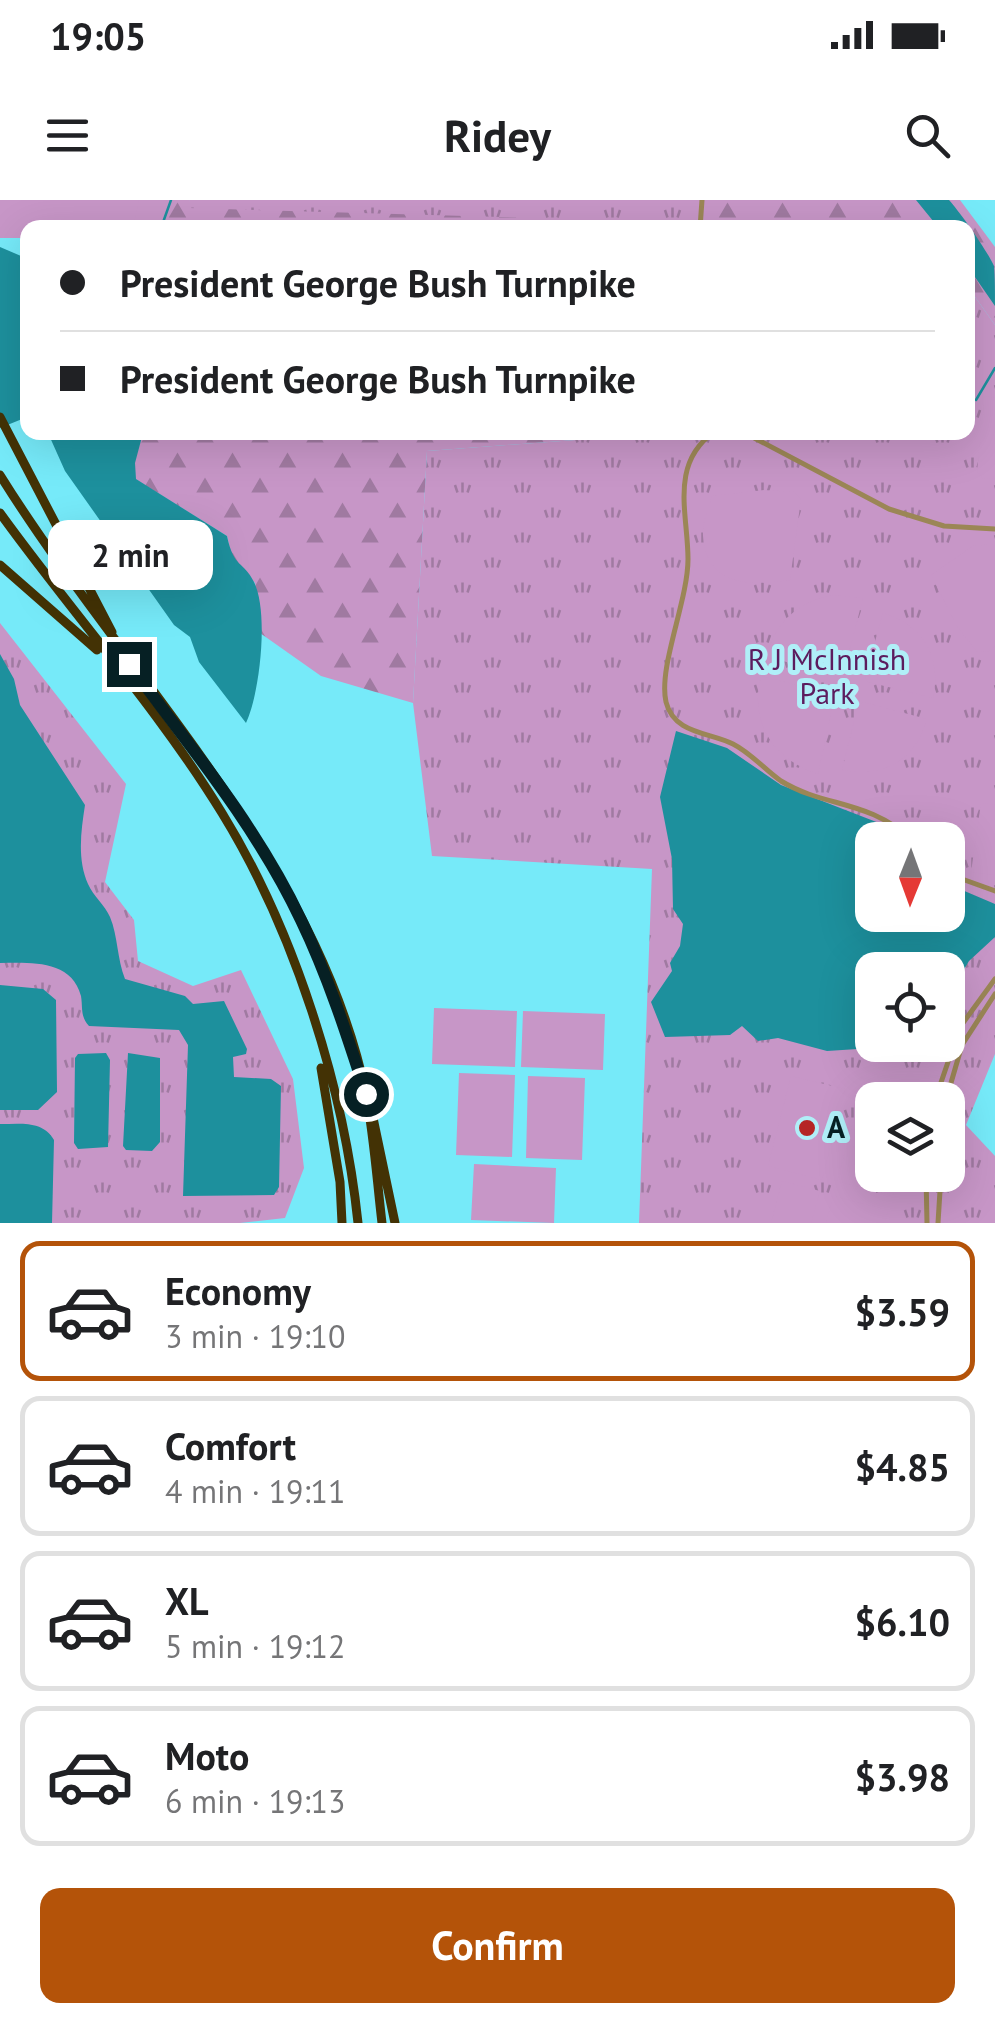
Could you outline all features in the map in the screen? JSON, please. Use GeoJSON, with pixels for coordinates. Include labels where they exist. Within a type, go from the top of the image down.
{"type":"FeatureCollection","features":[{"type":"Feature","properties":{"kind":"highway"},"geometry":{"type":"LineString","coordinates":[[0,417],[129,664]]}},
{"type":"Feature","properties":{"kind":"highway"},"geometry":{"type":"LineString","coordinates":[[0,475],[46,549],[232,804],[301,918],[344,1022],[366,1094],[395,1223]]}},
{"type":"Feature","properties":{"kind":"highway"},"geometry":{"type":"LineString","coordinates":[[0,512],[201,782],[242,848],[290,955],[314,1031],[348,1144],[358,1223]]}},
{"type":"Feature","properties":{"kind":"highway"},"geometry":{"type":"LineString","coordinates":[[0,565],[117,670]]}},
{"type":"Feature","properties":{"kind":"highway"},"geometry":{"type":"LineString","coordinates":[[314,1031],[338,1164],[342,1223]]}},
{"type":"Feature","properties":{"kind":"highway"},"geometry":{"type":"LineString","coordinates":[[366,1094],[382,1223]]}},
{"type":"Feature","properties":{"kind":"street"},"geometry":{"type":"LineString","coordinates":[[705,440],[694,452],[683,482],[688,582],[666,675],[666,703],[672,716],[692,731],[734,744],[782,781],[866,809],[885,822]]}},
{"type":"Feature","properties":{"kind":"street"},"geometry":{"type":"LineString","coordinates":[[758,440],[890,509],[944,526],[995,529]]}},
{"type":"Feature","properties":{"kind":"street"},"geometry":{"type":"LineString","coordinates":[[965,880],[995,891]]}},
{"type":"Feature","properties":{"kind":"street"},"geometry":{"type":"LineString","coordinates":[[941,1082],[960,1026],[995,979]]}},
{"type":"Feature","properties":{"kind":"street"},"geometry":{"type":"LineString","coordinates":[[951,1082],[962,1044],[995,994]]}},
{"type":"Feature","properties":{"kind":"street"},"geometry":{"type":"LineString","coordinates":[[926,1192],[926,1223]]}},
{"type":"Feature","properties":{"kind":"street"},"geometry":{"type":"LineString","coordinates":[[938,1223],[940,1192]]}},
{"type":"Feature","properties":{"kind":"green space"},"geometry":{"type":"Polygon","coordinates":[[[0,200],[139,200],[135,220],[20,220],[20,238],[0,238],[0,200]]]}},
{"type":"Feature","properties":{"kind":"green space"},"geometry":{"type":"Polygon","coordinates":[[[135,200],[190,200],[189,208],[603,220],[130,220],[135,200]]]}},
{"type":"Feature","properties":{"kind":"green space"},"geometry":{"type":"Polygon","coordinates":[[[190,200],[902,200],[917,220],[179,220],[190,200]]]}},
{"type":"Feature","properties":{"kind":"green space"},"geometry":{"type":"Polygon","coordinates":[[[710,200],[960,200],[975,220],[709,220],[710,200]]]}},
{"type":"Feature","properties":{"kind":"green space"},"geometry":{"type":"Polygon","coordinates":[[[975,220],[995,247],[995,325],[975,297],[975,220]]]}},
{"type":"Feature","properties":{"kind":"green space","name":"R J McInnish Park"},"geometry":{"type":"Polygon","coordinates":[[[975,297],[995,325],[995,1054],[966,1125],[995,1156],[995,1223],[639,1223],[652,869],[432,856],[413,703],[427,451],[576,440],[975,440],[975,297]]]}},
{"type":"Feature","properties":{"kind":"green space"},"geometry":{"type":"Polygon","coordinates":[[[985,396],[995,398],[995,479],[982,478],[977,471],[985,396]]]}},
{"type":"Feature","properties":{"kind":"green space"},"geometry":{"type":"Polygon","coordinates":[[[141,440],[576,440],[427,451],[413,703],[321,676],[260,633],[255,583],[232,559],[227,536],[135,479],[134,463],[141,440]]]}},
{"type":"Feature","properties":{"kind":"green space"},"geometry":{"type":"Polygon","coordinates":[[[764,490],[794,492],[801,499],[790,580],[734,580],[713,566],[706,553],[703,531],[712,496],[764,490]]]}},
{"type":"Feature","properties":{"kind":"green space"},"geometry":{"type":"Polygon","coordinates":[[[995,544],[995,646],[988,652],[976,651],[957,626],[931,575],[973,546],[995,544]]]}},
{"type":"Feature","properties":{"kind":"green space"},"geometry":{"type":"Polygon","coordinates":[[[832,595],[863,598],[844,672],[840,675],[766,657],[776,633],[790,616],[808,603],[832,595]]]}},
{"type":"Feature","properties":{"kind":"green space"},"geometry":{"type":"Polygon","coordinates":[[[883,613],[909,626],[926,645],[935,669],[933,698],[868,682],[865,677],[883,613]]]}},
{"type":"Feature","properties":{"kind":"green space"},"geometry":{"type":"Polygon","coordinates":[[[0,623],[126,784],[105,882],[134,920],[138,961],[193,986],[241,970],[293,1079],[304,1168],[285,1218],[240,1223],[0,1223],[0,623]]]}},
{"type":"Feature","properties":{"kind":"green space"},"geometry":{"type":"Polygon","coordinates":[[[761,676],[835,695],[818,774],[788,759],[768,737],[759,709],[761,676]]]}},
{"type":"Feature","properties":{"kind":"green space"},"geometry":{"type":"Polygon","coordinates":[[[863,702],[927,719],[915,745],[896,763],[871,771],[842,770],[858,705],[863,702]]]}},
{"type":"Feature","properties":{"kind":"green space"},"geometry":{"type":"Polygon","coordinates":[[[981,803],[995,805],[995,875],[971,872],[981,803]]]}},
{"type":"Feature","properties":{"kind":"green space"},"geometry":{"type":"Polygon","coordinates":[[[434,1008],[517,1011],[515,1067],[432,1064],[434,1008]]]}},
{"type":"Feature","properties":{"kind":"green space"},"geometry":{"type":"Polygon","coordinates":[[[523,1011],[605,1014],[603,1070],[521,1067],[523,1011]]]}},
{"type":"Feature","properties":{"kind":"green space"},"geometry":{"type":"Polygon","coordinates":[[[459,1073],[515,1075],[512,1157],[456,1155],[459,1073]]]}},
{"type":"Feature","properties":{"kind":"green space"},"geometry":{"type":"Polygon","coordinates":[[[528,1076],[585,1078],[582,1160],[526,1158],[528,1076]]]}},
{"type":"Feature","properties":{"kind":"green space","name":"A"},"geometry":{"type":"Polygon","coordinates":[[[791,1076],[845,1089],[822,1180],[768,1166],[791,1076]]]}},
{"type":"Feature","properties":{"kind":"green space"},"geometry":{"type":"Polygon","coordinates":[[[855,1116],[855,1186],[837,1181],[855,1116]]]}},
{"type":"Feature","properties":{"kind":"green space"},"geometry":{"type":"Polygon","coordinates":[[[474,1164],[556,1168],[554,1223],[471,1220],[474,1164]]]}},
{"type":"Feature","properties":{"kind":"green space"},"geometry":{"type":"Polygon","coordinates":[[[782,1181],[820,1191],[811,1223],[771,1223],[782,1181]]]}},
{"type":"Feature","properties":{"kind":"green space"},"geometry":{"type":"Polygon","coordinates":[[[833,1196],[888,1210],[885,1223],[826,1223],[833,1196]]]}},
{"type":"Feature","properties":{"kind":"water"},"geometry":{"type":"Polygon","coordinates":[[[916,200],[949,200],[965,220],[932,220],[916,200]]]}},
{"type":"Feature","properties":{"kind":"water"},"geometry":{"type":"Polygon","coordinates":[[[975,235],[994,266],[995,306],[975,277],[975,235]]]}},
{"type":"Feature","properties":{"kind":"water"},"geometry":{"type":"Polygon","coordinates":[[[0,247],[20,256],[20,420],[0,428],[0,247]]]}},
{"type":"Feature","properties":{"kind":"water"},"geometry":{"type":"Polygon","coordinates":[[[51,440],[141,440],[135,463],[136,479],[227,536],[233,554],[254,582],[261,612],[259,673],[246,723],[199,662],[190,637],[174,625],[65,471],[51,440]]]}},
{"type":"Feature","properties":{"kind":"water"},"geometry":{"type":"Polygon","coordinates":[[[0,654],[14,679],[20,705],[85,805],[82,865],[90,888],[110,917],[125,979],[185,996],[193,1004],[224,1001],[247,1049],[246,1054],[233,1057],[234,1077],[271,1079],[281,1086],[279,1187],[274,1195],[183,1196],[188,1045],[179,1030],[89,1026],[81,996],[68,975],[48,966],[0,963],[0,654]]]}},
{"type":"Feature","properties":{"kind":"water"},"geometry":{"type":"Polygon","coordinates":[[[676,731],[727,748],[781,785],[876,822],[855,822],[855,932],[965,932],[965,891],[995,904],[995,937],[965,968],[965,952],[855,952],[855,1049],[827,1051],[778,1038],[758,1041],[742,1026],[730,1035],[665,1037],[651,1002],[672,971],[670,963],[680,946],[683,924],[673,909],[672,859],[660,797],[676,731]]]}},
{"type":"Feature","properties":{"kind":"water"},"geometry":{"type":"Polygon","coordinates":[[[0,985],[43,989],[56,1000],[57,1092],[38,1110],[0,1110],[0,985]]]}},
{"type":"Feature","properties":{"kind":"water"},"geometry":{"type":"Polygon","coordinates":[[[106,1053],[110,1060],[108,1147],[78,1149],[74,1143],[75,1058],[78,1054],[106,1053]]]}},
{"type":"Feature","properties":{"kind":"water"},"geometry":{"type":"Polygon","coordinates":[[[128,1053],[160,1058],[160,1142],[152,1151],[126,1150],[123,1146],[128,1053]]]}},
{"type":"Feature","properties":{"kind":"water"},"geometry":{"type":"Polygon","coordinates":[[[0,1124],[37,1126],[54,1140],[52,1223],[0,1223],[0,1124]]]}},
{"type":"Feature","properties":{"kind":"waterway"},"geometry":{"type":"LineString","coordinates":[[164,220],[171,200]]}},
{"type":"Feature","properties":{"kind":"waterway"},"geometry":{"type":"LineString","coordinates":[[976,400],[995,368]]}},
{"type":"Feature","properties":{"kind":"place","name":"A"},"geometry":{"type":"Point","coordinates":[807,1128]}},
{"type":"Feature","properties":{"kind":"route"},"geometry":{"type":"LineString","coordinates":[[129,664],[232,804],[301,918],[344,1022],[366,1094]]}}]}
